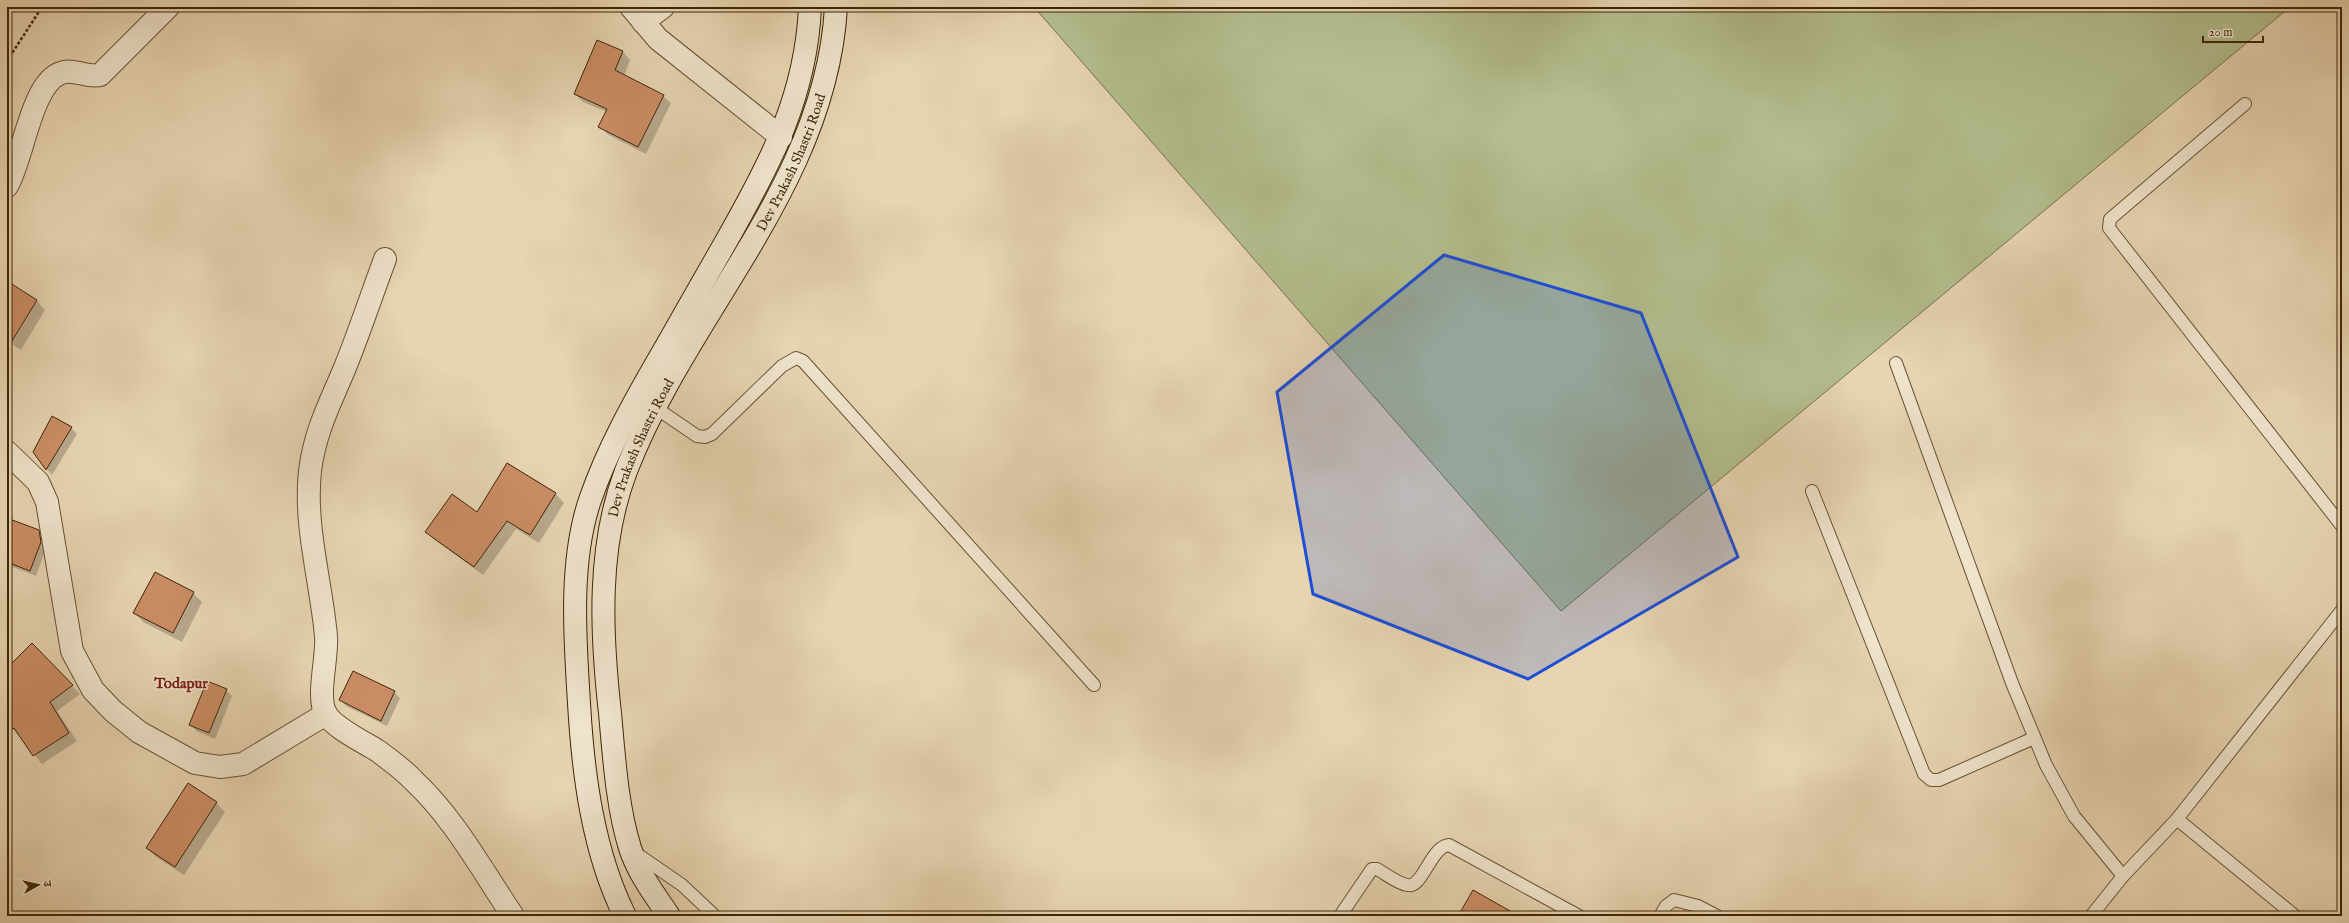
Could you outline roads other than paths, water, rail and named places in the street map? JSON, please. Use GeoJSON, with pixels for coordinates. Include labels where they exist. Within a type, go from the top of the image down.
{"type":"FeatureCollection","features":[{"type":"Feature","properties":{"kind":"street"},"geometry":{"type":"LineString","coordinates":[[7,186],[17,164],[27,128],[49,80],[63,72],[100,75],[168,7]]}},
{"type":"Feature","properties":{"kind":"street"},"geometry":{"type":"LineString","coordinates":[[663,7],[637,14],[658,39],[781,137]]}},
{"type":"Feature","properties":{"kind":"street","name":"Dev Prakash Shastri Road"},"geometry":{"type":"LineString","coordinates":[[625,916],[614,893],[594,826],[580,724],[575,610],[584,526],[590,501],[611,448],[641,388],[742,213],[781,137],[800,83],[810,7]]}},
{"type":"Feature","properties":{"kind":"street","name":"Dev Prakash Shastri Road"},"geometry":{"type":"LineString","coordinates":[[669,916],[642,876],[630,849],[616,769],[608,696],[604,591],[606,559],[614,512],[626,472],[656,408],[762,228],[809,132],[830,62],[836,7]]}},
{"type":"Feature","properties":{"kind":"street"},"geometry":{"type":"LineString","coordinates":[[385,259],[346,365],[316,436],[310,473],[310,517],[326,636],[326,660],[322,697],[326,714],[338,725],[378,752],[412,779],[436,804],[513,916]]}},
{"type":"Feature","properties":{"kind":"street"},"geometry":{"type":"LineString","coordinates":[[7,452],[38,482],[47,502],[72,651],[93,690],[113,711],[139,732],[195,763],[220,768],[243,764],[326,714]]}},
{"type":"Feature","properties":{"kind":"lane"},"geometry":{"type":"LineString","coordinates":[[2245,104],[2110,219],[2109,228],[2342,526]]}},
{"type":"Feature","properties":{"kind":"lane"},"geometry":{"type":"LineString","coordinates":[[656,408],[697,436],[705,437],[712,434],[782,366],[796,358],[803,361],[1094,685]]}},
{"type":"Feature","properties":{"kind":"lane"},"geometry":{"type":"LineString","coordinates":[[1896,363],[2034,738],[2058,790],[2074,816],[2123,876]]}},
{"type":"Feature","properties":{"kind":"lane"},"geometry":{"type":"LineString","coordinates":[[1812,491],[1924,774],[1931,780],[1939,780],[2034,738]]}},
{"type":"Feature","properties":{"kind":"lane"},"geometry":{"type":"LineString","coordinates":[[2091,916],[2123,876],[2177,819],[2342,610]]}},
{"type":"Feature","properties":{"kind":"lane"},"geometry":{"type":"LineString","coordinates":[[2177,819],[2295,916]]}},
{"type":"Feature","properties":{"kind":"lane"},"geometry":{"type":"LineString","coordinates":[[1340,916],[1372,869],[1377,869],[1407,886],[1413,885],[1418,880],[1438,849],[1449,845],[1578,916]]}},
{"type":"Feature","properties":{"kind":"lane"},"geometry":{"type":"LineString","coordinates":[[630,849],[682,885],[715,916]]}},
{"type":"Feature","properties":{"kind":"lane"},"geometry":{"type":"LineString","coordinates":[[1660,916],[1666,906],[1674,900],[1698,906],[1717,916]]}},
{"type":"Feature","properties":{"kind":"district","name":"Todapur"},"geometry":{"type":"Point","coordinates":[181,683]}}]}
